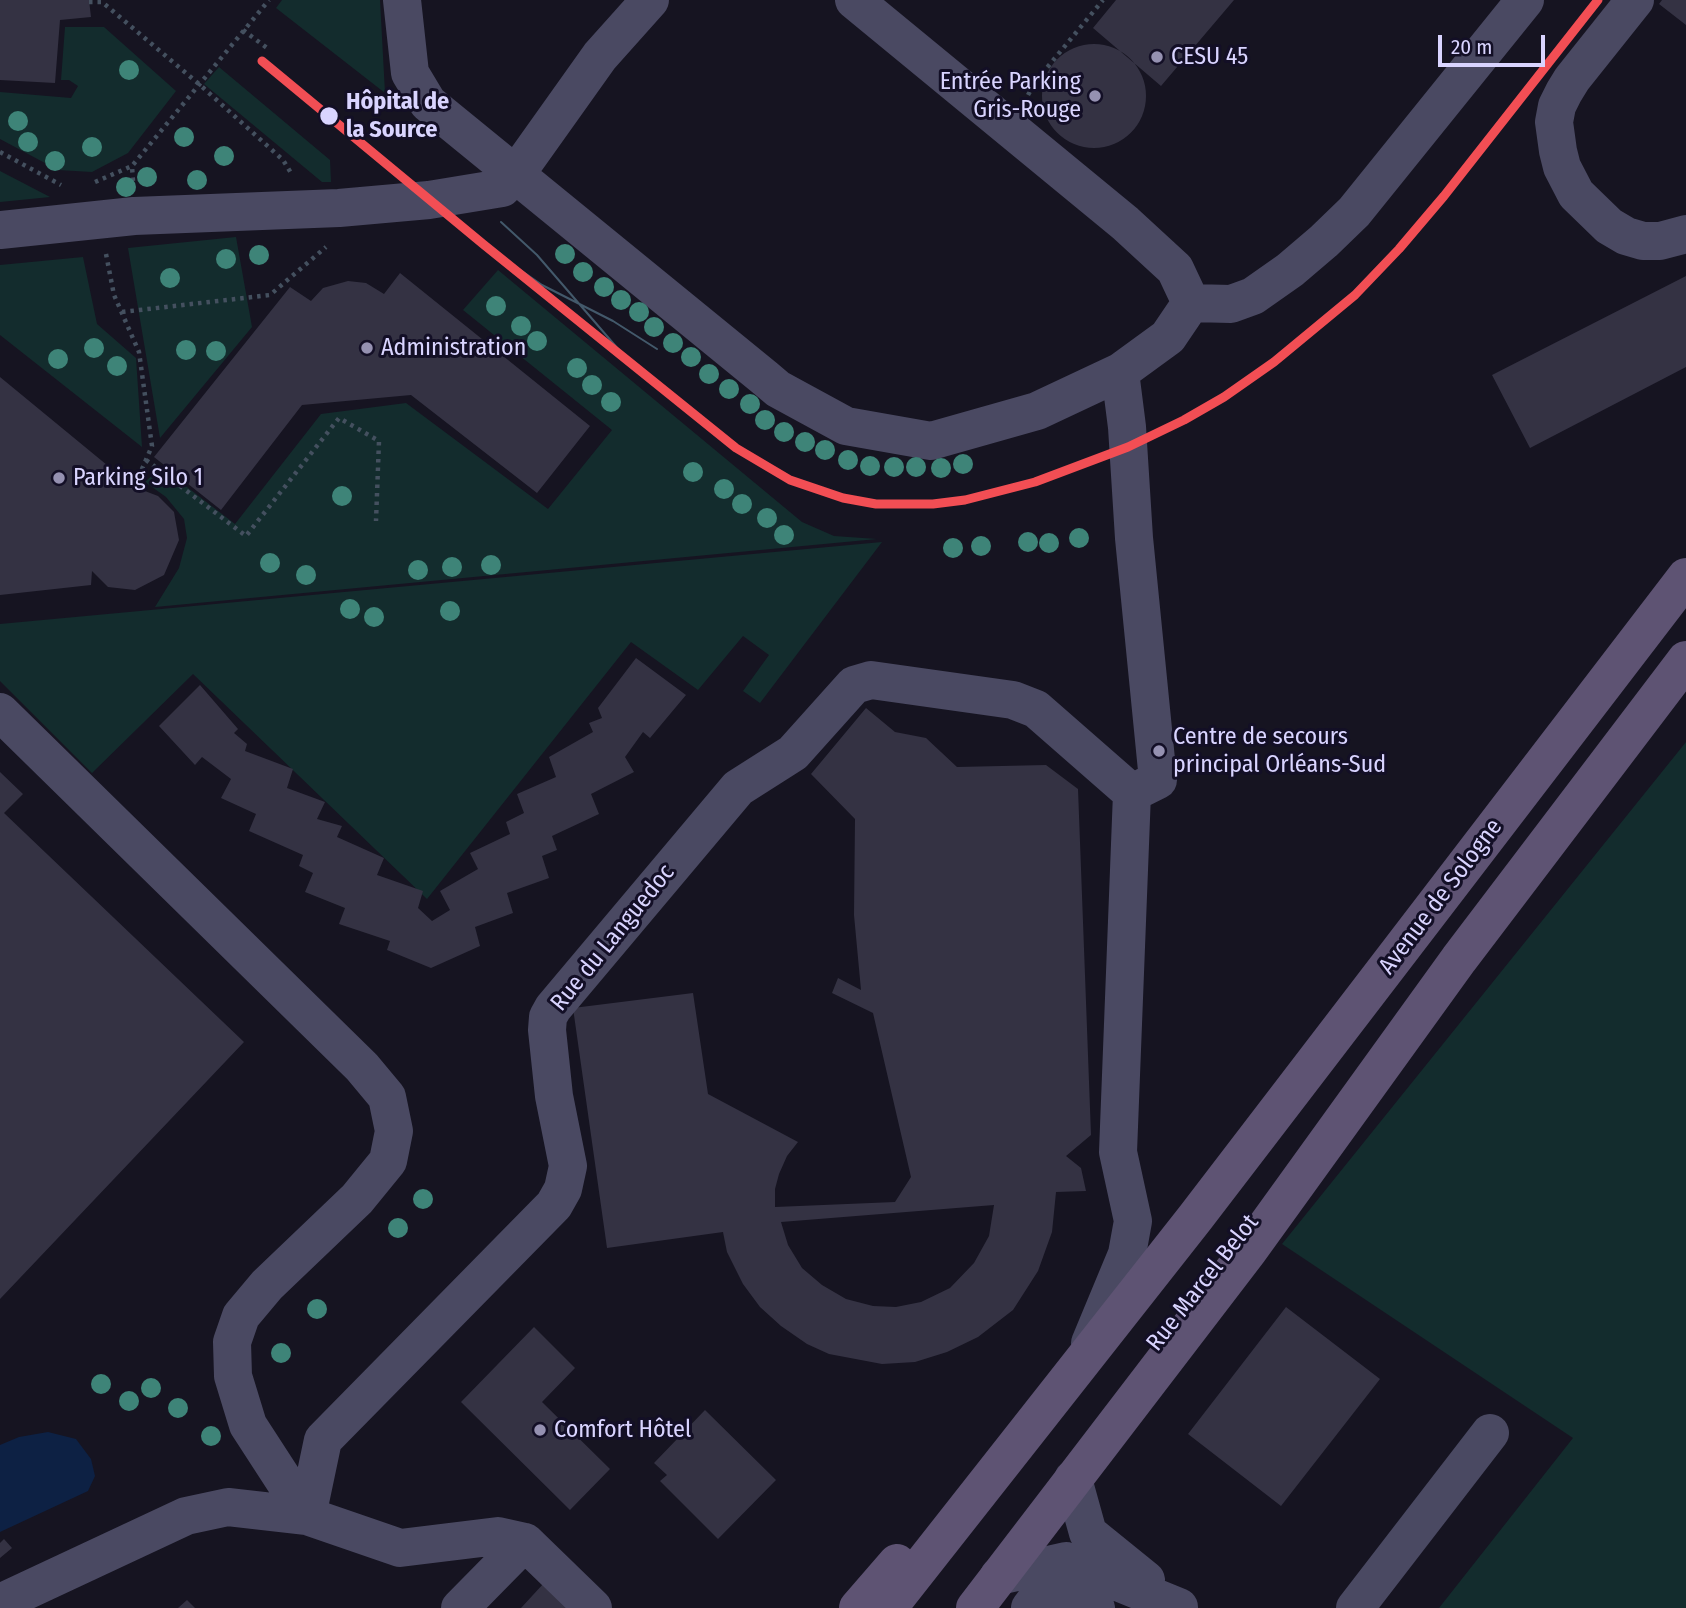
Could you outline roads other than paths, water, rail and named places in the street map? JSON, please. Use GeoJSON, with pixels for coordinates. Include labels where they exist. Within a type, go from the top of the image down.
{"type":"FeatureCollection","features":[{"type":"Feature","properties":{"kind":"main road","name":"Avenue de Sologne"},"geometry":{"type":"LineString","coordinates":[[1195,1217],[1686,577]]}},
{"type":"Feature","properties":{"kind":"main road"},"geometry":{"type":"LineString","coordinates":[[975,1608],[1249,1250],[1460,958],[1686,660]]}},
{"type":"Feature","properties":{"kind":"main road","name":"Rue Marcel Belot"},"geometry":{"type":"LineString","coordinates":[[946,1608],[1460,958]]}},
{"type":"Feature","properties":{"kind":"main road","name":"Rue Marcel Belot"},"geometry":{"type":"LineString","coordinates":[[888,1608],[1088,1349],[1195,1217]]}},
{"type":"Feature","properties":{"kind":"main road"},"geometry":{"type":"LineString","coordinates":[[858,1608],[1088,1349]]}},
{"type":"Feature","properties":{"kind":"street"},"geometry":{"type":"LineString","coordinates":[[402,0],[410,73],[428,103],[771,383],[846,426],[931,442],[1037,411],[1120,372],[1168,337],[1191,303]]}},
{"type":"Feature","properties":{"kind":"street"},"geometry":{"type":"LineString","coordinates":[[0,230],[105,211],[352,207],[502,188],[516,174],[600,56],[650,0]]}},
{"type":"Feature","properties":{"kind":"street"},"geometry":{"type":"LineString","coordinates":[[854,0],[1125,223],[1175,269],[1191,303]]}},
{"type":"Feature","properties":{"kind":"street"},"geometry":{"type":"LineString","coordinates":[[1191,303],[1231,304],[1253,296],[1325,241],[1354,212],[1525,0]]}},
{"type":"Feature","properties":{"kind":"street"},"geometry":{"type":"LineString","coordinates":[[1635,0],[1563,92],[1554,122],[1558,151],[1565,174],[1576,194],[1609,226],[1626,236],[1643,241],[1660,241],[1686,234]]}},
{"type":"Feature","properties":{"kind":"street"},"geometry":{"type":"LineString","coordinates":[[1088,1349],[1127,1254],[1133,1221],[1118,1152],[1145,786],[1120,372]]}},
{"type":"Feature","properties":{"kind":"street","name":"Rue du Languedoc"},"geometry":{"type":"LineString","coordinates":[[307,1516],[323,1440],[546,1213],[563,1189],[568,1167],[554,1096],[548,1017],[738,788],[793,753],[854,685],[871,680],[1013,700],[1036,709],[1145,786]]}},
{"type":"Feature","properties":{"kind":"street"},"geometry":{"type":"LineString","coordinates":[[0,712],[362,1067],[387,1097],[394,1131],[388,1161],[357,1199],[267,1285],[241,1316],[232,1342],[233,1376],[248,1425],[307,1516]]}},
{"type":"Feature","properties":{"kind":"street"},"geometry":{"type":"LineString","coordinates":[[1355,1608],[1490,1433]]}},
{"type":"Feature","properties":{"kind":"street"},"geometry":{"type":"LineString","coordinates":[[1073,1479],[1088,1533],[1180,1607]]}},
{"type":"Feature","properties":{"kind":"street"},"geometry":{"type":"LineString","coordinates":[[0,1603],[186,1516],[228,1507],[307,1516],[400,1548],[498,1536],[525,1542],[593,1608]]}},
{"type":"Feature","properties":{"kind":"street"},"geometry":{"type":"LineString","coordinates":[[460,1608],[525,1542]]}},
{"type":"Feature","properties":{"kind":"street"},"geometry":{"type":"LineString","coordinates":[[999,1576],[1066,1561],[1180,1607]]}},
{"type":"Feature","properties":{"kind":"street"},"geometry":{"type":"LineString","coordinates":[[1030,1608],[1040,1596],[1070,1587],[1096,1608]]}},
{"type":"Feature","properties":{"kind":"water"},"geometry":{"type":"Polygon","coordinates":[[[48,1432],[76,1439],[91,1459],[95,1476],[88,1491],[0,1532],[0,1445],[19,1437],[48,1432]]]}},
{"type":"Feature","properties":{"kind":"tram line"},"geometry":{"type":"LineString","coordinates":[[501,222],[537,255],[639,370]]}},
{"type":"Feature","properties":{"kind":"tram line"},"geometry":{"type":"LineString","coordinates":[[483,244],[542,285],[613,321],[657,349]]}},
{"type":"Feature","properties":{"kind":"place","name":"CESU 45"},"geometry":{"type":"Point","coordinates":[1157,57]}},
{"type":"Feature","properties":{"kind":"place","name":"Entrée Parking Gris-Rouge"},"geometry":{"type":"Point","coordinates":[1095,96]}},
{"type":"Feature","properties":{"kind":"place","name":"Hôpital de la Source"},"geometry":{"type":"Point","coordinates":[329,116]}},
{"type":"Feature","properties":{"kind":"place","name":"Administration"},"geometry":{"type":"Point","coordinates":[367,348]}},
{"type":"Feature","properties":{"kind":"place","name":"Parking Silo 1"},"geometry":{"type":"Point","coordinates":[59,478]}},
{"type":"Feature","properties":{"kind":"place","name":"Centre de secours principal Orléans-Sud"},"geometry":{"type":"Point","coordinates":[1159,751]}},
{"type":"Feature","properties":{"kind":"place","name":"Comfort Hôtel"},"geometry":{"type":"Point","coordinates":[540,1430]}}]}
